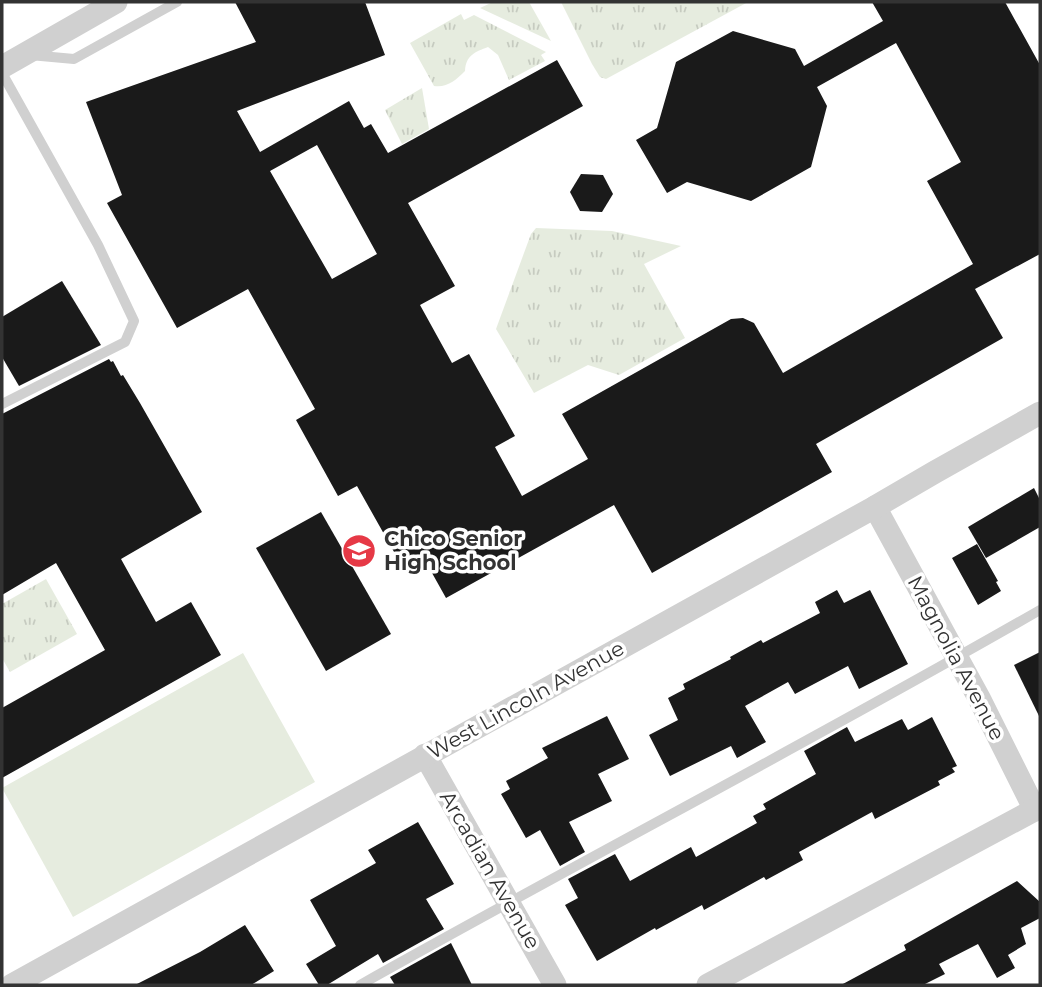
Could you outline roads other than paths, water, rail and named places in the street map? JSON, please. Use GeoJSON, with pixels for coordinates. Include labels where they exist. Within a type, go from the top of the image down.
{"type":"FeatureCollection","features":[{"type":"Feature","properties":{"kind":"street"},"geometry":{"type":"LineString","coordinates":[[2,67],[116,2]]}},
{"type":"Feature","properties":{"kind":"street","name":"West Lincoln Avenue"},"geometry":{"type":"LineString","coordinates":[[12,985],[1040,413]]}},
{"type":"Feature","properties":{"kind":"street","name":"Magnolia Avenue"},"geometry":{"type":"LineString","coordinates":[[875,507],[1038,808]]}},
{"type":"Feature","properties":{"kind":"street","name":"Arcadian Avenue"},"geometry":{"type":"LineString","coordinates":[[425,755],[555,985]]}},
{"type":"Feature","properties":{"kind":"street"},"geometry":{"type":"LineString","coordinates":[[708,985],[1038,808]]}},
{"type":"Feature","properties":{"kind":"lane"},"geometry":{"type":"LineString","coordinates":[[24,54],[74,59],[177,2]]}},
{"type":"Feature","properties":{"kind":"lane"},"geometry":{"type":"LineString","coordinates":[[2,73],[98,245],[134,321],[125,342],[2,404]]}},
{"type":"Feature","properties":{"kind":"lane"},"geometry":{"type":"LineString","coordinates":[[360,985],[1040,610]]}},
{"type":"Feature","properties":{"kind":"place","name":"Chico Senior High School"},"geometry":{"type":"Point","coordinates":[359,551]}}]}
